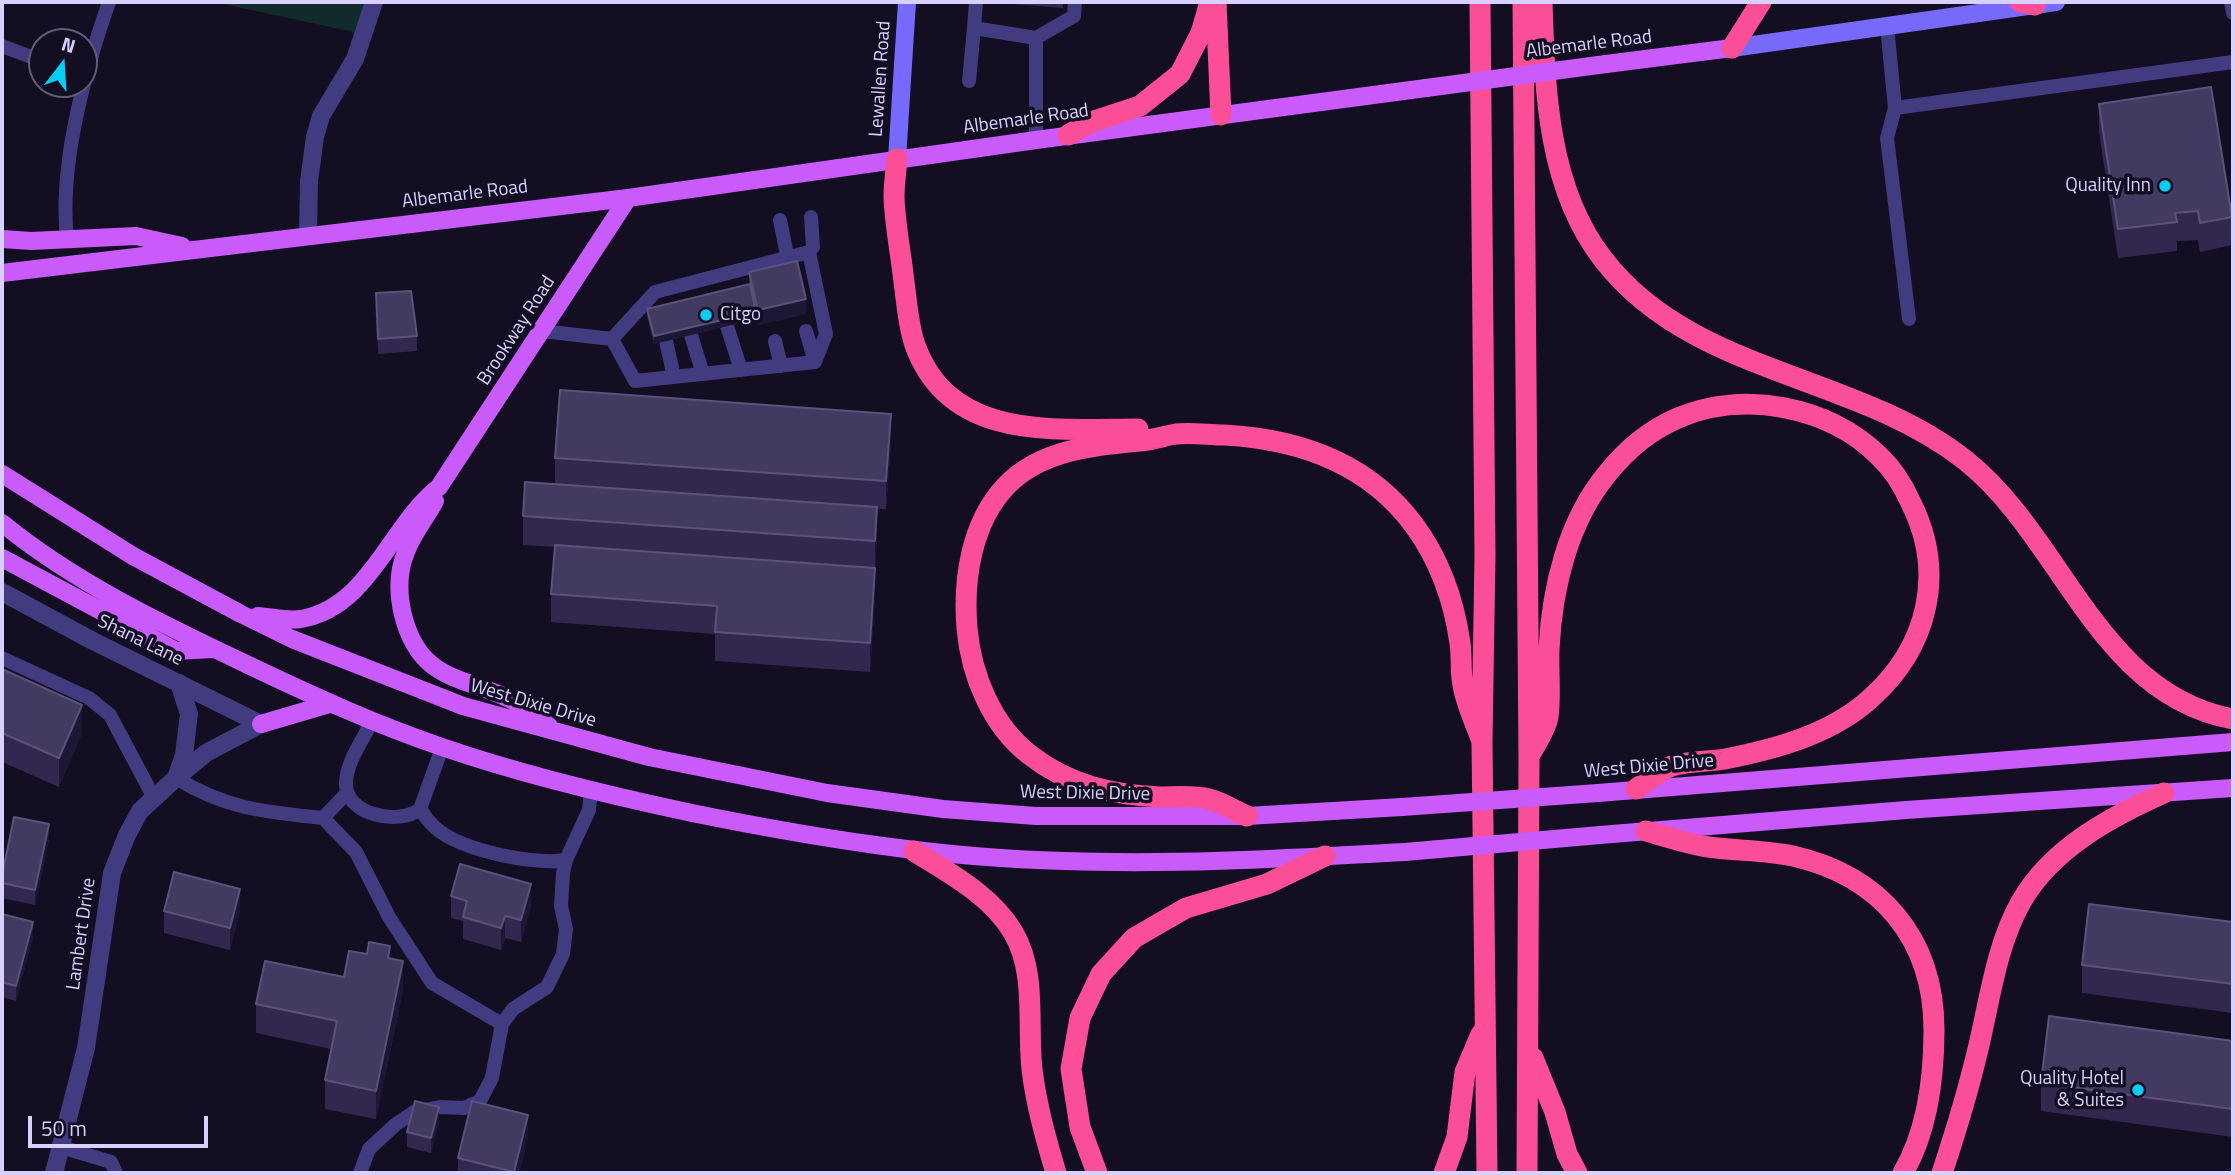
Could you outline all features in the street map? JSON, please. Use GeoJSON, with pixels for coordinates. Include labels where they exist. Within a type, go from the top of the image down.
{"type":"FeatureCollection","features":[{"type":"Feature","properties":{"kind":"highway"},"geometry":{"type":"LineString","coordinates":[[1068,135],[1091,122],[1140,106],[1180,74],[1201,33],[1210,2]]}},
{"type":"Feature","properties":{"kind":"highway"},"geometry":{"type":"LineString","coordinates":[[1216,2],[1221,114]]}},
{"type":"Feature","properties":{"kind":"highway"},"geometry":{"type":"LineString","coordinates":[[1480,2],[1485,555],[1482,742],[1487,1173]]}},
{"type":"Feature","properties":{"kind":"highway"},"geometry":{"type":"LineString","coordinates":[[1523,2],[1530,1050],[1527,1173]]}},
{"type":"Feature","properties":{"kind":"highway"},"geometry":{"type":"LineString","coordinates":[[1542,2],[1545,88],[1563,177],[1591,242],[1628,288],[1676,325],[1714,345],[1869,404],[1914,426],[1949,448],[1968,462],[2000,494],[2029,529],[2087,611],[2141,674],[2175,698],[2195,708],[2233,719]]}},
{"type":"Feature","properties":{"kind":"highway"},"geometry":{"type":"LineString","coordinates":[[1732,48],[1761,2]]}},
{"type":"Feature","properties":{"kind":"highway"},"geometry":{"type":"LineString","coordinates":[[897,159],[894,198],[911,329],[924,365],[947,394],[968,410],[1009,425],[1042,429],[1155,429],[1176,434],[1240,436],[1315,450],[1357,471],[1389,496],[1416,527],[1440,570],[1449,594],[1460,644],[1463,686],[1482,742]]}},
{"type":"Feature","properties":{"kind":"highway"},"geometry":{"type":"LineString","coordinates":[[1528,758],[1548,720],[1549,647],[1563,560],[1586,504],[1626,452],[1676,418],[1737,405],[1786,408],[1828,422],[1848,432],[1864,443],[1894,472],[1918,516],[1926,542],[1929,586],[1916,639],[1905,660],[1892,678],[1869,700],[1843,719],[1810,735],[1750,754],[1671,766],[1636,789]]}},
{"type":"Feature","properties":{"kind":"highway"},"geometry":{"type":"LineString","coordinates":[[1176,434],[1154,440],[1108,444],[1064,453],[1035,464],[1008,484],[990,506],[973,547],[966,593],[968,639],[978,677],[993,713],[1017,745],[1049,769],[1081,784],[1112,793],[1208,798],[1247,817]]}},
{"type":"Feature","properties":{"kind":"highway"},"geometry":{"type":"LineString","coordinates":[[1942,1173],[1968,1091],[2009,928],[2022,901],[2039,877],[2079,841],[2126,810],[2164,793]]}},
{"type":"Feature","properties":{"kind":"highway"},"geometry":{"type":"LineString","coordinates":[[1646,831],[1707,847],[1773,852],[1823,865],[1872,892],[1892,909],[1909,931],[1922,956],[1931,984],[1934,1070],[1923,1125],[1903,1173]]}},
{"type":"Feature","properties":{"kind":"highway"},"geometry":{"type":"LineString","coordinates":[[914,850],[970,887],[994,908],[1013,933],[1029,977],[1032,1070],[1041,1119],[1056,1173]]}},
{"type":"Feature","properties":{"kind":"highway"},"geometry":{"type":"LineString","coordinates":[[1097,1173],[1080,1127],[1071,1069],[1080,1018],[1101,974],[1134,938],[1186,908],[1267,884],[1325,856]]}},
{"type":"Feature","properties":{"kind":"highway"},"geometry":{"type":"LineString","coordinates":[[1444,1173],[1457,1137],[1465,1072],[1484,1026]]}},
{"type":"Feature","properties":{"kind":"highway"},"geometry":{"type":"LineString","coordinates":[[1530,1050],[1555,1112],[1567,1154],[1577,1173]]}},
{"type":"Feature","properties":{"kind":"main road","name":"Lewallen Road"},"geometry":{"type":"LineString","coordinates":[[897,159],[907,2]]}},
{"type":"Feature","properties":{"kind":"main road","name":"Albemarle Road"},"geometry":{"type":"LineString","coordinates":[[2,273],[628,198],[1221,114],[1732,48],[2037,3]]}},
{"type":"Feature","properties":{"kind":"main road","name":"Brookway Road"},"geometry":{"type":"LineString","coordinates":[[439,486],[628,198]]}},
{"type":"Feature","properties":{"kind":"main road"},"geometry":{"type":"LineString","coordinates":[[2,239],[136,236],[196,249]]}},
{"type":"Feature","properties":{"kind":"main road","name":"West Dixie Drive"},"geometry":{"type":"LineString","coordinates":[[2,474],[133,556],[241,614],[339,659],[463,706],[649,757],[769,782],[943,809],[1036,816],[1247,817],[1598,793],[2233,743]]}},
{"type":"Feature","properties":{"kind":"main road"},"geometry":{"type":"LineString","coordinates":[[241,614],[274,619],[299,619],[322,612],[335,604],[365,578],[425,498],[439,486]]}},
{"type":"Feature","properties":{"kind":"main road"},"geometry":{"type":"LineString","coordinates":[[439,486],[435,502],[413,538],[401,568],[401,607],[406,627],[421,652],[442,672],[518,704],[560,734]]}},
{"type":"Feature","properties":{"kind":"main road"},"geometry":{"type":"LineString","coordinates":[[2,523],[71,573],[214,649],[330,704],[442,748],[591,791],[755,826],[914,850],[1064,862],[1325,856],[1405,852],[1906,810],[2233,788]]}},
{"type":"Feature","properties":{"kind":"main road"},"geometry":{"type":"LineString","coordinates":[[2,558],[176,652],[214,649]]}},
{"type":"Feature","properties":{"kind":"main road"},"geometry":{"type":"LineString","coordinates":[[261,724],[330,704]]}},
{"type":"Feature","properties":{"kind":"street"},"geometry":{"type":"LineString","coordinates":[[308,235],[309,181],[318,126],[321,116],[355,60],[374,2]]}},
{"type":"Feature","properties":{"kind":"street","name":"Shana Lane"},"geometry":{"type":"LineString","coordinates":[[2,592],[93,641],[261,724]]}},
{"type":"Feature","properties":{"kind":"street"},"geometry":{"type":"LineString","coordinates":[[176,778],[184,755],[189,714],[179,683]]}},
{"type":"Feature","properties":{"kind":"street","name":"Lambert Drive"},"geometry":{"type":"LineString","coordinates":[[54,1173],[86,1048],[112,873],[127,835],[140,811],[206,753],[261,724]]}},
{"type":"Feature","properties":{"kind":"lane"},"geometry":{"type":"LineString","coordinates":[[98,36],[109,2]]}},
{"type":"Feature","properties":{"kind":"lane"},"geometry":{"type":"LineString","coordinates":[[969,81],[976,2]]}},
{"type":"Feature","properties":{"kind":"lane"},"geometry":{"type":"LineString","coordinates":[[974,28],[1036,38],[1074,9],[1088,2]]}},
{"type":"Feature","properties":{"kind":"lane"},"geometry":{"type":"LineString","coordinates":[[2231,2],[2233,13]]}},
{"type":"Feature","properties":{"kind":"lane"},"geometry":{"type":"LineString","coordinates":[[1887,26],[1895,108],[1887,138],[1909,319]]}},
{"type":"Feature","properties":{"kind":"lane"},"geometry":{"type":"LineString","coordinates":[[1036,38],[1036,140]]}},
{"type":"Feature","properties":{"kind":"lane"},"geometry":{"type":"LineString","coordinates":[[2,46],[28,56]]}},
{"type":"Feature","properties":{"kind":"lane"},"geometry":{"type":"LineString","coordinates":[[1895,108],[2233,62]]}},
{"type":"Feature","properties":{"kind":"lane"},"geometry":{"type":"LineString","coordinates":[[66,239],[66,186],[81,98]]}},
{"type":"Feature","properties":{"kind":"lane"},"geometry":{"type":"LineString","coordinates":[[612,339],[654,292],[680,292],[809,252],[813,247],[810,217]]}},
{"type":"Feature","properties":{"kind":"lane"},"geometry":{"type":"LineString","coordinates":[[779,220],[792,277]]}},
{"type":"Feature","properties":{"kind":"lane"},"geometry":{"type":"LineString","coordinates":[[809,252],[826,334],[815,362]]}},
{"type":"Feature","properties":{"kind":"lane"},"geometry":{"type":"LineString","coordinates":[[757,266],[761,284]]}},
{"type":"Feature","properties":{"kind":"lane"},"geometry":{"type":"LineString","coordinates":[[654,292],[660,313]]}},
{"type":"Feature","properties":{"kind":"lane"},"geometry":{"type":"LineString","coordinates":[[727,327],[741,370]]}},
{"type":"Feature","properties":{"kind":"lane"},"geometry":{"type":"LineString","coordinates":[[542,331],[612,339]]}},
{"type":"Feature","properties":{"kind":"lane"},"geometry":{"type":"LineString","coordinates":[[806,331],[815,362]]}},
{"type":"Feature","properties":{"kind":"lane"},"geometry":{"type":"LineString","coordinates":[[691,335],[703,374]]}},
{"type":"Feature","properties":{"kind":"lane"},"geometry":{"type":"LineString","coordinates":[[612,339],[635,381],[815,362]]}},
{"type":"Feature","properties":{"kind":"lane"},"geometry":{"type":"LineString","coordinates":[[666,341],[674,377]]}},
{"type":"Feature","properties":{"kind":"lane"},"geometry":{"type":"LineString","coordinates":[[775,341],[781,366]]}},
{"type":"Feature","properties":{"kind":"lane"},"geometry":{"type":"LineString","coordinates":[[2,658],[89,698],[110,715],[154,798]]}},
{"type":"Feature","properties":{"kind":"lane"},"geometry":{"type":"LineString","coordinates":[[372,722],[350,763],[346,782],[347,793],[368,812],[402,817],[414,814],[419,809],[442,748]]}},
{"type":"Feature","properties":{"kind":"lane"},"geometry":{"type":"LineString","coordinates":[[176,778],[202,794],[258,812],[323,818],[356,852],[389,917],[432,982],[502,1024]]}},
{"type":"Feature","properties":{"kind":"lane"},"geometry":{"type":"LineString","coordinates":[[360,1173],[369,1149],[414,1112],[440,1107],[464,1108],[480,1101],[492,1078],[502,1024],[513,1009],[547,987],[563,954],[566,929],[561,906],[561,888],[566,860],[589,810],[591,791]]}},
{"type":"Feature","properties":{"kind":"lane"},"geometry":{"type":"LineString","coordinates":[[323,818],[347,793]]}},
{"type":"Feature","properties":{"kind":"lane"},"geometry":{"type":"LineString","coordinates":[[419,809],[439,831],[469,846],[536,862],[566,860]]}},
{"type":"Feature","properties":{"kind":"lane"},"geometry":{"type":"LineString","coordinates":[[61,1147],[111,1161],[116,1173]]}},
{"type":"Feature","properties":{"kind":"green space"},"geometry":{"type":"Polygon","coordinates":[[[214,2],[367,2],[358,33],[214,2]]]}},
{"type":"Feature","properties":{"kind":"building","name":"Quality Inn"},"geometry":{"type":"Polygon","coordinates":[[[2211,87],[2232,217],[2200,223],[2198,211],[2175,213],[2177,222],[2118,229],[2099,104],[2211,87]]]}},
{"type":"Feature","properties":{"kind":"building"},"geometry":{"type":"Polygon","coordinates":[[[797,261],[806,299],[758,310],[749,272],[797,261]]]}},
{"type":"Feature","properties":{"kind":"building"},"geometry":{"type":"Polygon","coordinates":[[[750,284],[756,312],[654,336],[647,309],[750,284]]]}},
{"type":"Feature","properties":{"kind":"building"},"geometry":{"type":"Polygon","coordinates":[[[411,291],[417,336],[378,339],[376,293],[411,291]]]}},
{"type":"Feature","properties":{"kind":"building"},"geometry":{"type":"Polygon","coordinates":[[[560,390],[891,414],[886,481],[555,458],[560,390]]]}},
{"type":"Feature","properties":{"kind":"building"},"geometry":{"type":"Polygon","coordinates":[[[525,482],[877,507],[875,541],[523,516],[525,482]]]}},
{"type":"Feature","properties":{"kind":"building"},"geometry":{"type":"Polygon","coordinates":[[[555,545],[875,568],[870,643],[715,632],[717,606],[551,594],[555,545]]]}},
{"type":"Feature","properties":{"kind":"building"},"geometry":{"type":"Polygon","coordinates":[[[2,669],[82,705],[59,758],[2,733],[2,669]]]}},
{"type":"Feature","properties":{"kind":"building"},"geometry":{"type":"Polygon","coordinates":[[[14,817],[49,824],[35,890],[2,883],[14,817]]]}},
{"type":"Feature","properties":{"kind":"building"},"geometry":{"type":"Polygon","coordinates":[[[460,864],[531,884],[521,920],[505,916],[501,928],[463,917],[467,901],[451,896],[460,864]]]}},
{"type":"Feature","properties":{"kind":"building"},"geometry":{"type":"Polygon","coordinates":[[[174,872],[240,889],[230,928],[164,911],[174,872]]]}},
{"type":"Feature","properties":{"kind":"building"},"geometry":{"type":"Polygon","coordinates":[[[2089,904],[2233,922],[2233,984],[2082,965],[2089,904]]]}},
{"type":"Feature","properties":{"kind":"building"},"geometry":{"type":"Polygon","coordinates":[[[2,914],[33,922],[16,986],[2,982],[2,914]]]}},
{"type":"Feature","properties":{"kind":"building"},"geometry":{"type":"Polygon","coordinates":[[[369,942],[390,946],[388,958],[403,961],[376,1091],[325,1080],[337,1021],[256,1004],[265,961],[344,977],[349,951],[367,954],[369,942]]]}},
{"type":"Feature","properties":{"kind":"building"},"geometry":{"type":"Polygon","coordinates":[[[2049,1016],[2233,1041],[2233,1109],[2041,1083],[2049,1016]]]}},
{"type":"Feature","properties":{"kind":"building"},"geometry":{"type":"Polygon","coordinates":[[[415,1101],[439,1107],[431,1138],[407,1132],[415,1101]]]}},
{"type":"Feature","properties":{"kind":"building"},"geometry":{"type":"Polygon","coordinates":[[[472,1101],[528,1115],[514,1172],[458,1158],[472,1101]]]}},
{"type":"Feature","properties":{"kind":"place","name":"Quality Inn"},"geometry":{"type":"Point","coordinates":[2165,186]}},
{"type":"Feature","properties":{"kind":"place","name":"Citgo"},"geometry":{"type":"Point","coordinates":[706,315]}},
{"type":"Feature","properties":{"kind":"place","name":"Quality Hotel & Suites"},"geometry":{"type":"Point","coordinates":[2138,1090]}}]}
